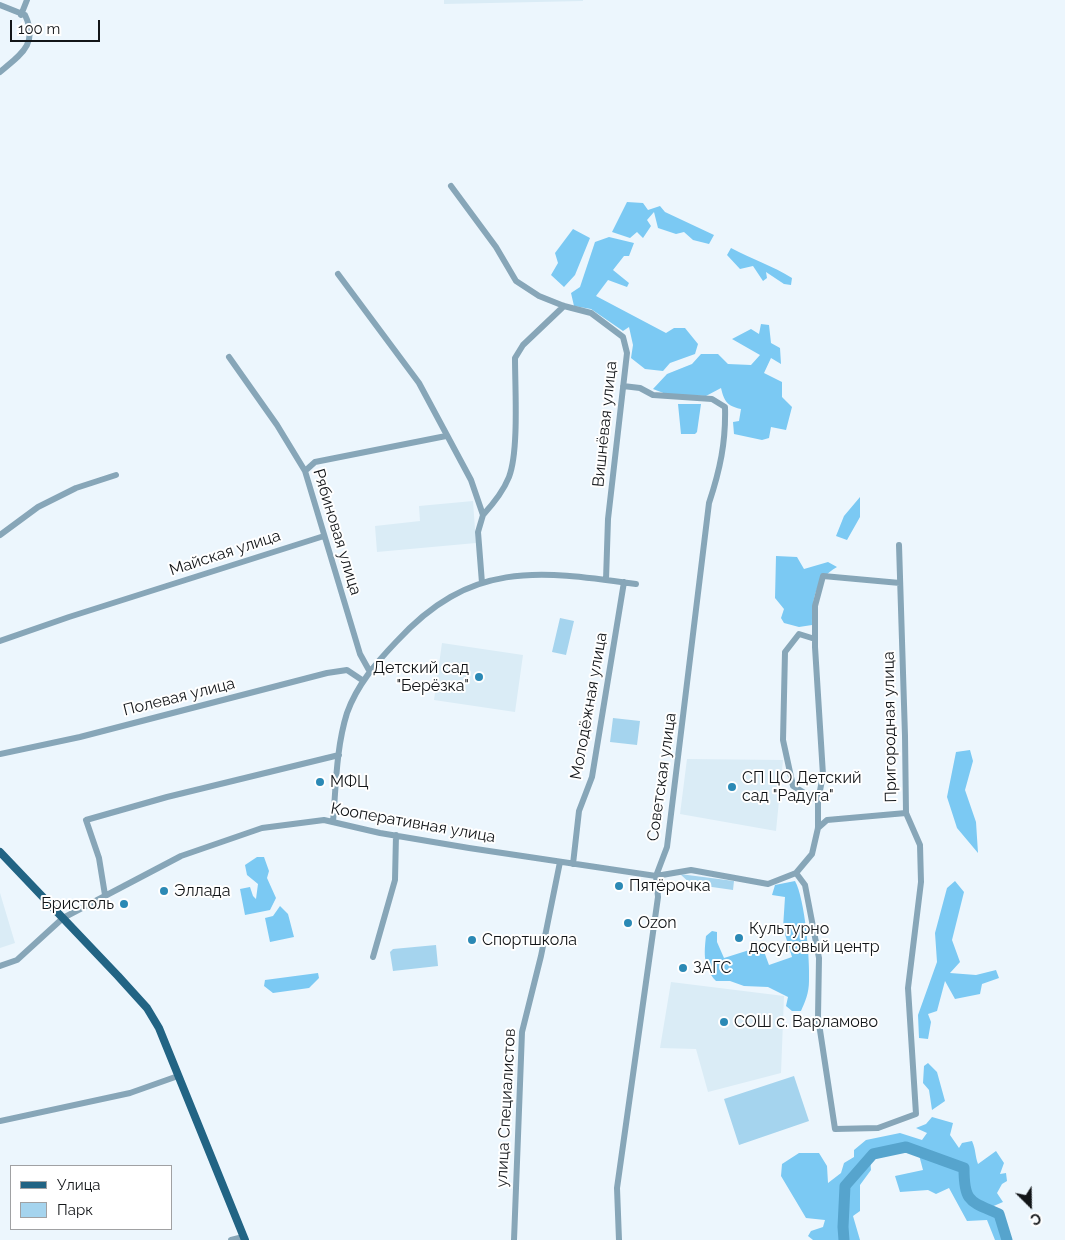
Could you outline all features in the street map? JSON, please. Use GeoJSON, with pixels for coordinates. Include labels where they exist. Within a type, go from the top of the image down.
{"type":"FeatureCollection","features":[{"type":"Feature","properties":{"kind":"main road"},"geometry":{"type":"LineString","coordinates":[[0,852],[147,1008],[159,1028],[244,1239]]}},
{"type":"Feature","properties":{"kind":"street"},"geometry":{"type":"LineString","coordinates":[[21,15],[27,0]]}},
{"type":"Feature","properties":{"kind":"street"},"geometry":{"type":"LineString","coordinates":[[0,5],[25,15],[28,22],[29,41],[23,53],[0,72]]}},
{"type":"Feature","properties":{"kind":"street","name":"Вишнёвая улица"},"geometry":{"type":"LineString","coordinates":[[451,186],[496,247],[516,281],[539,296],[564,306],[591,313],[623,337],[627,353],[608,519],[606,580]]}},
{"type":"Feature","properties":{"kind":"street"},"geometry":{"type":"LineString","coordinates":[[338,274],[418,383],[471,480],[483,515]]}},
{"type":"Feature","properties":{"kind":"street"},"geometry":{"type":"LineString","coordinates":[[482,583],[478,532],[483,515],[497,501],[510,476],[512,463],[515,358],[523,345],[564,306]]}},
{"type":"Feature","properties":{"kind":"street","name":"Рябиновая улица"},"geometry":{"type":"LineString","coordinates":[[229,357],[277,425],[305,471],[360,654],[370,672]]}},
{"type":"Feature","properties":{"kind":"street","name":"Советская улица"},"geometry":{"type":"LineString","coordinates":[[619,1240],[617,1188],[658,897],[656,876],[667,848],[709,503],[722,463],[725,407],[712,399],[653,395],[640,388],[623,386]]}},
{"type":"Feature","properties":{"kind":"street"},"geometry":{"type":"LineString","coordinates":[[305,471],[315,462],[446,436]]}},
{"type":"Feature","properties":{"kind":"street"},"geometry":{"type":"LineString","coordinates":[[0,535],[38,507],[76,488],[116,475]]}},
{"type":"Feature","properties":{"kind":"street","name":"Майская улица"},"geometry":{"type":"LineString","coordinates":[[0,641],[324,536]]}},
{"type":"Feature","properties":{"kind":"street","name":"Пригородная улица"},"geometry":{"type":"LineString","coordinates":[[796,873],[805,885],[819,958],[818,1017],[835,1129],[878,1128],[916,1114],[908,988],[921,882],[920,845],[906,813],[899,545]]}},
{"type":"Feature","properties":{"kind":"street"},"geometry":{"type":"LineString","coordinates":[[333,822],[339,755],[347,714],[362,680],[417,619],[462,590],[501,576],[539,574],[636,584]]}},
{"type":"Feature","properties":{"kind":"street"},"geometry":{"type":"LineString","coordinates":[[796,873],[812,854],[818,828],[818,802],[822,775],[815,606],[823,576],[900,583]]}},
{"type":"Feature","properties":{"kind":"street","name":"Молодёжная улица"},"geometry":{"type":"LineString","coordinates":[[573,864],[580,811],[592,777],[624,582]]}},
{"type":"Feature","properties":{"kind":"street"},"geometry":{"type":"LineString","coordinates":[[815,639],[799,634],[784,652],[783,740],[793,786],[818,802]]}},
{"type":"Feature","properties":{"kind":"street","name":"Полевая улица"},"geometry":{"type":"LineString","coordinates":[[0,754],[80,737],[327,673],[347,670],[362,680]]}},
{"type":"Feature","properties":{"kind":"street"},"geometry":{"type":"LineString","coordinates":[[105,895],[99,858],[86,820],[167,797],[339,755]]}},
{"type":"Feature","properties":{"kind":"street"},"geometry":{"type":"LineString","coordinates":[[818,828],[828,820],[906,813]]}},
{"type":"Feature","properties":{"kind":"street","name":"Кооперативная улица"},"geometry":{"type":"LineString","coordinates":[[0,966],[18,960],[63,918],[180,856],[237,836],[282,825],[324,820],[396,835],[656,876],[691,870],[768,884],[796,873]]}},
{"type":"Feature","properties":{"kind":"street"},"geometry":{"type":"LineString","coordinates":[[373,957],[389,908],[395,880],[396,835]]}},
{"type":"Feature","properties":{"kind":"street","name":"улица Специалистов"},"geometry":{"type":"LineString","coordinates":[[514,1240],[522,1032],[541,956],[560,862]]}},
{"type":"Feature","properties":{"kind":"street"},"geometry":{"type":"LineString","coordinates":[[0,1121],[130,1093],[178,1076]]}},
{"type":"Feature","properties":{"kind":"street"},"geometry":{"type":"LineString","coordinates":[[231,1240],[244,1239]]}},
{"type":"Feature","properties":{"kind":"shaded area"},"geometry":{"type":"Polygon","coordinates":[[[444,0],[583,0],[583,1],[444,4],[444,0]]]}},
{"type":"Feature","properties":{"kind":"shaded area"},"geometry":{"type":"Polygon","coordinates":[[[627,202],[643,203],[648,210],[660,206],[665,212],[714,235],[709,244],[693,240],[684,232],[676,234],[658,228],[654,212],[647,220],[651,226],[643,238],[637,232],[630,238],[612,232],[627,202]]]}},
{"type":"Feature","properties":{"kind":"shaded area"},"geometry":{"type":"Polygon","coordinates":[[[573,229],[590,238],[575,275],[564,287],[551,275],[558,263],[555,253],[573,229]]]}},
{"type":"Feature","properties":{"kind":"shaded area"},"geometry":{"type":"Polygon","coordinates":[[[609,237],[634,243],[629,256],[624,256],[613,270],[629,283],[627,287],[608,280],[596,296],[666,333],[674,328],[685,328],[698,344],[695,354],[670,363],[663,371],[645,369],[631,358],[633,345],[629,327],[623,331],[591,309],[574,306],[571,293],[580,287],[595,242],[609,237]]]}},
{"type":"Feature","properties":{"kind":"shaded area"},"geometry":{"type":"Polygon","coordinates":[[[731,248],[792,278],[791,285],[784,284],[766,272],[767,278],[763,281],[753,266],[740,269],[727,255],[731,248]]]}},
{"type":"Feature","properties":{"kind":"shaded area"},"geometry":{"type":"Polygon","coordinates":[[[761,324],[769,325],[771,343],[780,348],[781,364],[771,358],[764,373],[782,382],[782,397],[792,407],[786,430],[771,427],[769,438],[762,440],[734,434],[733,422],[739,421],[741,409],[727,402],[721,388],[706,396],[666,394],[653,389],[667,374],[692,364],[701,354],[718,354],[728,364],[751,365],[760,355],[732,339],[751,329],[759,334],[761,324]]]}},
{"type":"Feature","properties":{"kind":"shaded area"},"geometry":{"type":"Polygon","coordinates":[[[678,404],[701,404],[697,432],[695,434],[681,434],[678,404]]]}},
{"type":"Feature","properties":{"kind":"shaded area"},"geometry":{"type":"Polygon","coordinates":[[[860,497],[860,517],[847,540],[836,536],[844,516],[860,497]]]}},
{"type":"Feature","properties":{"kind":"shaded area"},"geometry":{"type":"Polygon","coordinates":[[[473,501],[476,543],[377,552],[375,526],[420,521],[419,506],[473,501]]]}},
{"type":"Feature","properties":{"kind":"shaded area"},"geometry":{"type":"Polygon","coordinates":[[[776,556],[797,557],[804,569],[828,562],[837,567],[823,578],[819,585],[814,600],[812,625],[799,627],[784,623],[781,618],[784,609],[775,598],[776,556]]]}},
{"type":"Feature","properties":{"kind":"shaded area","name":"Детский сад \"Берёзка\""},"geometry":{"type":"Polygon","coordinates":[[[442,643],[523,655],[515,712],[434,700],[442,643]]]}},
{"type":"Feature","properties":{"kind":"shaded area"},"geometry":{"type":"Polygon","coordinates":[[[970,750],[973,761],[965,790],[976,822],[978,853],[957,828],[947,797],[956,752],[970,750]]]}},
{"type":"Feature","properties":{"kind":"shaded area","name":"СП ЦО Детский сад \"Радуга\""},"geometry":{"type":"Polygon","coordinates":[[[687,759],[783,760],[776,831],[680,814],[687,759]]]}},
{"type":"Feature","properties":{"kind":"shaded area"},"geometry":{"type":"Polygon","coordinates":[[[257,857],[264,857],[269,871],[267,878],[276,898],[270,910],[245,915],[240,889],[250,887],[256,899],[258,884],[247,875],[245,865],[257,857]]]}},
{"type":"Feature","properties":{"kind":"shaded area"},"geometry":{"type":"Polygon","coordinates":[[[795,881],[802,901],[809,959],[808,989],[801,1011],[792,1011],[786,1006],[788,997],[768,987],[744,986],[730,981],[716,981],[709,971],[705,954],[706,936],[712,931],[717,932],[717,942],[724,958],[762,946],[769,965],[792,957],[783,928],[785,897],[772,895],[775,885],[795,881]]]}},
{"type":"Feature","properties":{"kind":"shaded area"},"geometry":{"type":"Polygon","coordinates":[[[955,881],[964,892],[952,940],[960,962],[950,973],[976,975],[996,970],[999,978],[982,984],[980,994],[955,999],[945,981],[937,1011],[928,1014],[931,1022],[928,1039],[919,1038],[918,1015],[937,962],[935,933],[947,888],[955,881]]]}},
{"type":"Feature","properties":{"kind":"shaded area"},"geometry":{"type":"Polygon","coordinates":[[[0,893],[15,943],[0,948],[0,893]]]}},
{"type":"Feature","properties":{"kind":"shaded area"},"geometry":{"type":"Polygon","coordinates":[[[280,906],[288,914],[294,937],[270,942],[265,918],[273,916],[280,906]]]}},
{"type":"Feature","properties":{"kind":"shaded area"},"geometry":{"type":"Polygon","coordinates":[[[318,973],[319,978],[309,988],[273,993],[264,986],[265,980],[318,973]]]}},
{"type":"Feature","properties":{"kind":"shaded area","name":"СОШ с. Варламово"},"geometry":{"type":"Polygon","coordinates":[[[671,982],[784,996],[781,1073],[708,1092],[696,1049],[660,1048],[671,982]]]}},
{"type":"Feature","properties":{"kind":"shaded area"},"geometry":{"type":"Polygon","coordinates":[[[928,1063],[937,1072],[945,1101],[932,1110],[929,1090],[923,1083],[924,1066],[928,1063]]]}},
{"type":"Feature","properties":{"kind":"shaded area"},"geometry":{"type":"Polygon","coordinates":[[[932,1117],[953,1123],[950,1135],[959,1148],[962,1143],[972,1141],[978,1164],[996,1151],[1004,1163],[1000,1174],[1006,1173],[1007,1181],[1002,1184],[997,1193],[1003,1202],[989,1208],[998,1215],[1004,1240],[995,1240],[987,1220],[967,1221],[949,1188],[936,1194],[928,1190],[900,1192],[895,1176],[923,1170],[919,1155],[902,1151],[870,1158],[871,1170],[860,1185],[860,1211],[853,1216],[860,1240],[813,1240],[808,1236],[811,1231],[823,1227],[825,1220],[806,1218],[781,1176],[782,1164],[799,1153],[819,1153],[827,1166],[828,1183],[841,1173],[844,1163],[854,1157],[854,1150],[866,1140],[900,1133],[922,1140],[927,1133],[916,1128],[926,1124],[932,1117]]]}},
{"type":"Feature","properties":{"kind":"green space"},"geometry":{"type":"Polygon","coordinates":[[[560,618],[574,621],[566,655],[552,652],[560,618]]]}},
{"type":"Feature","properties":{"kind":"green space"},"geometry":{"type":"Polygon","coordinates":[[[613,718],[640,721],[637,745],[610,742],[613,718]]]}},
{"type":"Feature","properties":{"kind":"green space"},"geometry":{"type":"Polygon","coordinates":[[[680,874],[734,881],[733,890],[691,884],[680,874]]]}},
{"type":"Feature","properties":{"kind":"green space"},"geometry":{"type":"Polygon","coordinates":[[[436,945],[438,966],[393,971],[390,952],[393,949],[436,945]]]}},
{"type":"Feature","properties":{"kind":"green space"},"geometry":{"type":"Polygon","coordinates":[[[794,1076],[809,1121],[739,1145],[724,1099],[794,1076]]]}},
{"type":"Feature","properties":{"kind":"waterway"},"geometry":{"type":"LineString","coordinates":[[844,1240],[845,1186],[873,1154],[906,1147],[964,1168],[967,1195],[975,1203],[999,1214],[1007,1240]]}},
{"type":"Feature","properties":{"kind":"place","name":"Детский сад \"Берёзка\""},"geometry":{"type":"Point","coordinates":[479,677]}},
{"type":"Feature","properties":{"kind":"place","name":"МФЦ"},"geometry":{"type":"Point","coordinates":[320,782]}},
{"type":"Feature","properties":{"kind":"place","name":"СП ЦО Детский сад \"Радуга\""},"geometry":{"type":"Point","coordinates":[732,787]}},
{"type":"Feature","properties":{"kind":"place","name":"Пятёрочка"},"geometry":{"type":"Point","coordinates":[619,886]}},
{"type":"Feature","properties":{"kind":"place","name":"Эллада"},"geometry":{"type":"Point","coordinates":[164,891]}},
{"type":"Feature","properties":{"kind":"place","name":"Бристоль"},"geometry":{"type":"Point","coordinates":[124,904]}},
{"type":"Feature","properties":{"kind":"place","name":"Ozon"},"geometry":{"type":"Point","coordinates":[628,923]}},
{"type":"Feature","properties":{"kind":"place","name":"Культурно досуговый центр"},"geometry":{"type":"Point","coordinates":[739,938]}},
{"type":"Feature","properties":{"kind":"place","name":"Спортшкола"},"geometry":{"type":"Point","coordinates":[472,940]}},
{"type":"Feature","properties":{"kind":"place","name":"ЗАГС"},"geometry":{"type":"Point","coordinates":[683,968]}},
{"type":"Feature","properties":{"kind":"place","name":"СОШ с. Варламово"},"geometry":{"type":"Point","coordinates":[724,1022]}}]}
